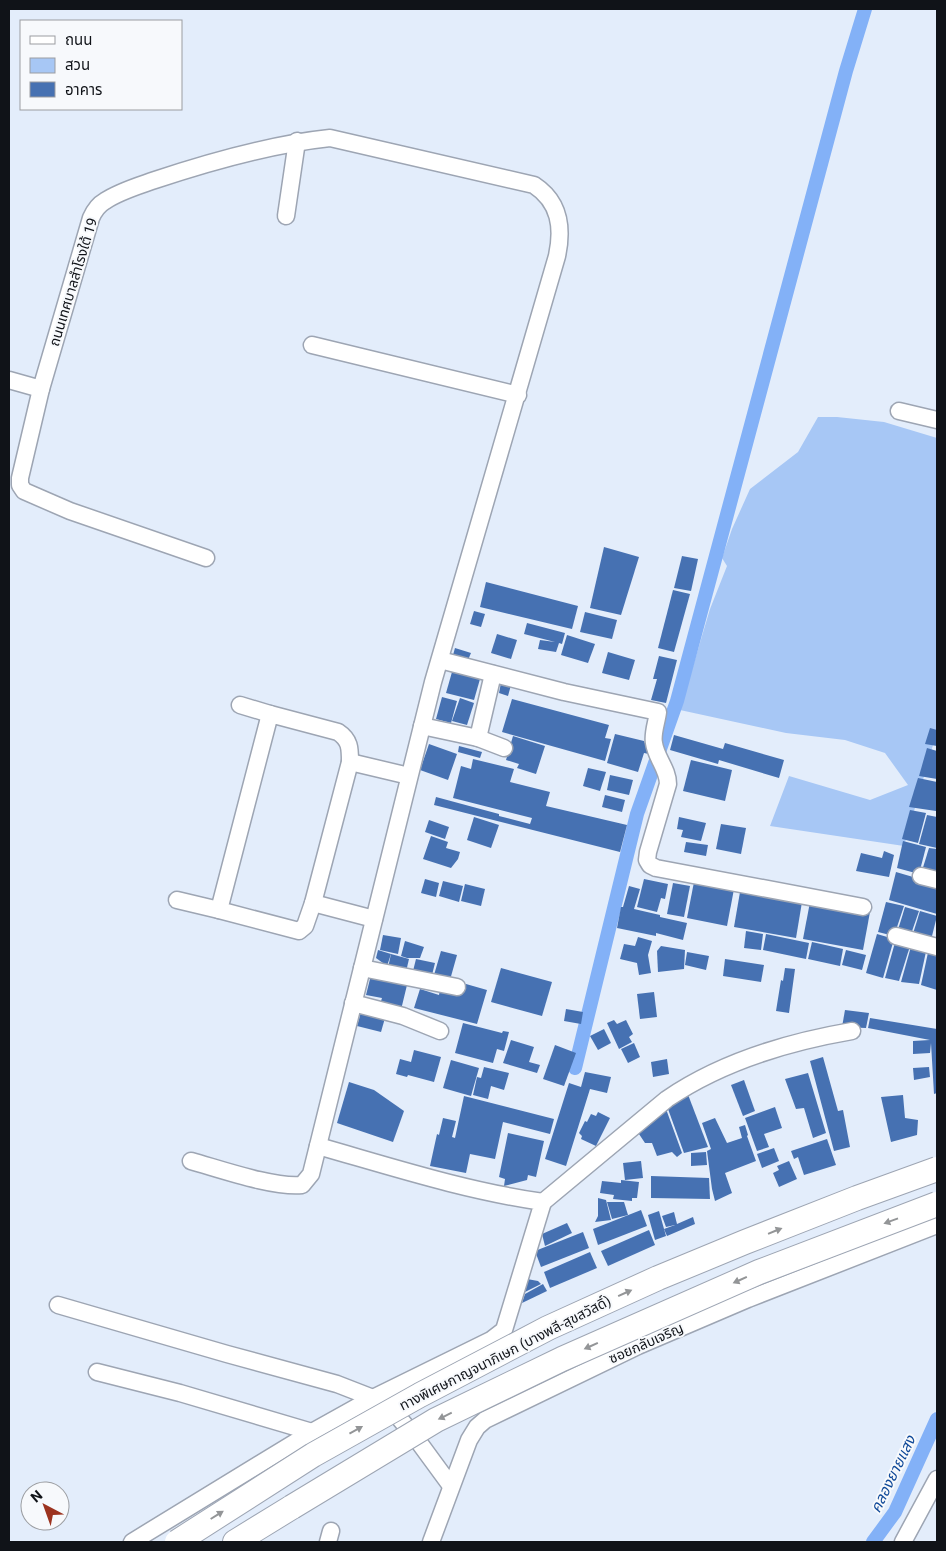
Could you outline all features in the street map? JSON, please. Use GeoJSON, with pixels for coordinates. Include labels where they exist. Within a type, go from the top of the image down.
{"type":"FeatureCollection","features":[{"type":"Feature","properties":{"kind":"highway","name":"ทางพิเศษกาญจนาภิเษก (บางพลี-สุขสวัสดิ์)"},"geometry":{"type":"LineString","coordinates":[[176,1542],[313,1455],[420,1395],[548,1328],[658,1278],[745,1242],[937,1169]]}},
{"type":"Feature","properties":{"kind":"highway","name":"ทางพิเศษกาญจนาภิเษก (บางพลี-สุขสวัสดิ์)"},"geometry":{"type":"LineString","coordinates":[[235,1542],[436,1420],[554,1363],[759,1272],[937,1204]]}},
{"type":"Feature","properties":{"kind":"street","name":"ถนนเทศบาลสำโรงใต้ 19"},"geometry":{"type":"LineString","coordinates":[[191,1161],[276,1184],[293,1186],[302,1185],[312,1174],[422,726],[559,246],[560,227],[556,209],[550,198],[534,185],[516,180],[330,138],[297,141],[185,170],[124,191],[104,201],[96,209],[91,218],[41,389],[20,485],[24,491],[70,511],[206,558]]}},
{"type":"Feature","properties":{"kind":"street"},"geometry":{"type":"LineString","coordinates":[[286,216],[297,141]]}},
{"type":"Feature","properties":{"kind":"street"},"geometry":{"type":"LineString","coordinates":[[312,345],[518,395]]}},
{"type":"Feature","properties":{"kind":"street"},"geometry":{"type":"LineString","coordinates":[[9,380],[41,389]]}},
{"type":"Feature","properties":{"kind":"street"},"geometry":{"type":"LineString","coordinates":[[899,411],[937,420]]}},
{"type":"Feature","properties":{"kind":"street"},"geometry":{"type":"LineString","coordinates":[[440,660],[564,692],[658,712],[653,741],[668,776],[668,784],[648,852],[647,860],[650,865],[656,868],[863,907]]}},
{"type":"Feature","properties":{"kind":"street"},"geometry":{"type":"LineString","coordinates":[[478,738],[493,674]]}},
{"type":"Feature","properties":{"kind":"street"},"geometry":{"type":"LineString","coordinates":[[177,900],[299,931],[305,926],[313,903],[350,762],[350,746],[345,737],[338,732],[240,705]]}},
{"type":"Feature","properties":{"kind":"street"},"geometry":{"type":"LineString","coordinates":[[219,910],[270,714]]}},
{"type":"Feature","properties":{"kind":"street"},"geometry":{"type":"LineString","coordinates":[[422,726],[478,738],[504,748]]}},
{"type":"Feature","properties":{"kind":"street"},"geometry":{"type":"LineString","coordinates":[[350,762],[409,776]]}},
{"type":"Feature","properties":{"kind":"street"},"geometry":{"type":"LineString","coordinates":[[921,876],[937,880]]}},
{"type":"Feature","properties":{"kind":"street"},"geometry":{"type":"LineString","coordinates":[[313,903],[374,919]]}},
{"type":"Feature","properties":{"kind":"street"},"geometry":{"type":"LineString","coordinates":[[896,936],[937,947]]}},
{"type":"Feature","properties":{"kind":"street"},"geometry":{"type":"LineString","coordinates":[[362,968],[457,987]]}},
{"type":"Feature","properties":{"kind":"street"},"geometry":{"type":"LineString","coordinates":[[353,1003],[409,1018],[440,1031]]}},
{"type":"Feature","properties":{"kind":"street"},"geometry":{"type":"LineString","coordinates":[[132,1542],[312,1432],[376,1396],[491,1340],[504,1330],[542,1202],[667,1099],[689,1084],[718,1070],[811,1038],[852,1031]]}},
{"type":"Feature","properties":{"kind":"street"},"geometry":{"type":"LineString","coordinates":[[318,1146],[469,1188],[507,1197],[542,1202]]}},
{"type":"Feature","properties":{"kind":"street","name":"ซอยกลับเจริญ"},"geometry":{"type":"LineString","coordinates":[[431,1542],[469,1440],[477,1427],[498,1413],[638,1346],[748,1298],[937,1226]]}},
{"type":"Feature","properties":{"kind":"street"},"geometry":{"type":"LineString","coordinates":[[58,1305],[376,1396],[418,1441],[452,1486]]}},
{"type":"Feature","properties":{"kind":"street"},"geometry":{"type":"LineString","coordinates":[[97,1372],[189,1396],[312,1432]]}},
{"type":"Feature","properties":{"kind":"street"},"geometry":{"type":"LineString","coordinates":[[903,1542],[937,1479]]}},
{"type":"Feature","properties":{"kind":"green space"},"geometry":{"type":"Polygon","coordinates":[[[818,417],[884,422],[937,438],[937,731],[904,846],[770,826],[789,776],[870,800],[908,785],[885,753],[845,740],[786,733],[680,710],[710,609],[727,566],[722,558],[732,529],[750,489],[798,452],[818,417]]]}},
{"type":"Feature","properties":{"kind":"building"},"geometry":{"type":"Polygon","coordinates":[[[604,547],[639,557],[621,615],[590,608],[604,547]]]}},
{"type":"Feature","properties":{"kind":"building"},"geometry":{"type":"Polygon","coordinates":[[[682,556],[698,559],[691,591],[674,588],[682,556]]]}},
{"type":"Feature","properties":{"kind":"building"},"geometry":{"type":"Polygon","coordinates":[[[486,582],[578,606],[572,629],[480,607],[486,582]]]}},
{"type":"Feature","properties":{"kind":"building"},"geometry":{"type":"Polygon","coordinates":[[[673,590],[690,594],[674,652],[658,648],[673,590]]]}},
{"type":"Feature","properties":{"kind":"building"},"geometry":{"type":"Polygon","coordinates":[[[474,611],[485,614],[481,627],[470,624],[474,611]]]}},
{"type":"Feature","properties":{"kind":"building"},"geometry":{"type":"Polygon","coordinates":[[[585,612],[617,620],[612,639],[580,632],[585,612]]]}},
{"type":"Feature","properties":{"kind":"building"},"geometry":{"type":"Polygon","coordinates":[[[527,623],[565,633],[562,644],[559,643],[556,652],[538,649],[540,640],[555,642],[524,634],[527,623]]]}},
{"type":"Feature","properties":{"kind":"building"},"geometry":{"type":"Polygon","coordinates":[[[497,634],[517,640],[511,659],[491,653],[497,634]]]}},
{"type":"Feature","properties":{"kind":"building"},"geometry":{"type":"Polygon","coordinates":[[[567,635],[595,644],[588,663],[561,655],[567,635]]]}},
{"type":"Feature","properties":{"kind":"building"},"geometry":{"type":"Polygon","coordinates":[[[455,648],[471,653],[468,660],[453,655],[455,648]]]}},
{"type":"Feature","properties":{"kind":"building"},"geometry":{"type":"Polygon","coordinates":[[[608,652],[635,660],[629,680],[602,673],[608,652]]]}},
{"type":"Feature","properties":{"kind":"building"},"geometry":{"type":"Polygon","coordinates":[[[659,656],[677,660],[666,703],[651,700],[657,679],[653,679],[659,656]]]}},
{"type":"Feature","properties":{"kind":"building"},"geometry":{"type":"Polygon","coordinates":[[[452,672],[480,679],[474,700],[446,693],[452,672]]]}},
{"type":"Feature","properties":{"kind":"building"},"geometry":{"type":"Polygon","coordinates":[[[501,683],[511,685],[508,696],[499,693],[501,683]]]}},
{"type":"Feature","properties":{"kind":"building"},"geometry":{"type":"Polygon","coordinates":[[[442,697],[457,701],[451,723],[436,719],[442,697]]]}},
{"type":"Feature","properties":{"kind":"building"},"geometry":{"type":"Polygon","coordinates":[[[460,698],[474,703],[467,725],[452,721],[460,698]]]}},
{"type":"Feature","properties":{"kind":"building"},"geometry":{"type":"Polygon","coordinates":[[[512,699],[609,725],[605,738],[611,739],[605,761],[502,732],[512,699]]]}},
{"type":"Feature","properties":{"kind":"building"},"geometry":{"type":"Polygon","coordinates":[[[930,728],[937,730],[937,746],[925,744],[930,728]]]}},
{"type":"Feature","properties":{"kind":"building"},"geometry":{"type":"Polygon","coordinates":[[[615,734],[644,741],[649,754],[644,753],[638,772],[607,763],[615,734]]]}},
{"type":"Feature","properties":{"kind":"building"},"geometry":{"type":"Polygon","coordinates":[[[674,735],[723,749],[725,743],[784,760],[779,778],[719,760],[718,764],[670,750],[674,735]]]}},
{"type":"Feature","properties":{"kind":"building"},"geometry":{"type":"Polygon","coordinates":[[[513,736],[545,746],[536,774],[517,768],[519,764],[506,760],[513,736]]]}},
{"type":"Feature","properties":{"kind":"building"},"geometry":{"type":"Polygon","coordinates":[[[429,744],[457,754],[448,780],[420,770],[429,744]]]}},
{"type":"Feature","properties":{"kind":"building"},"geometry":{"type":"Polygon","coordinates":[[[459,746],[482,752],[480,758],[458,752],[459,746]]]}},
{"type":"Feature","properties":{"kind":"building"},"geometry":{"type":"Polygon","coordinates":[[[927,748],[937,751],[937,779],[919,776],[927,748]]]}},
{"type":"Feature","properties":{"kind":"building"},"geometry":{"type":"Polygon","coordinates":[[[473,759],[514,769],[510,782],[550,792],[546,806],[627,825],[620,852],[434,805],[436,797],[530,824],[532,818],[453,798],[461,766],[471,769],[473,759]]]}},
{"type":"Feature","properties":{"kind":"building"},"geometry":{"type":"Polygon","coordinates":[[[691,760],[732,770],[725,801],[683,791],[691,760]]]}},
{"type":"Feature","properties":{"kind":"building"},"geometry":{"type":"Polygon","coordinates":[[[588,768],[606,772],[600,791],[583,786],[588,768]]]}},
{"type":"Feature","properties":{"kind":"building"},"geometry":{"type":"Polygon","coordinates":[[[610,775],[633,780],[629,795],[607,790],[610,775]]]}},
{"type":"Feature","properties":{"kind":"building"},"geometry":{"type":"Polygon","coordinates":[[[918,778],[937,782],[936,811],[909,807],[918,778]]]}},
{"type":"Feature","properties":{"kind":"building"},"geometry":{"type":"Polygon","coordinates":[[[605,795],[625,800],[622,812],[602,807],[605,795]]]}},
{"type":"Feature","properties":{"kind":"building"},"geometry":{"type":"Polygon","coordinates":[[[910,810],[926,813],[918,843],[902,839],[910,810]]]}},
{"type":"Feature","properties":{"kind":"building"},"geometry":{"type":"Polygon","coordinates":[[[927,815],[937,817],[937,848],[919,844],[927,815]]]}},
{"type":"Feature","properties":{"kind":"building"},"geometry":{"type":"Polygon","coordinates":[[[474,817],[499,825],[491,848],[467,840],[474,817]]]}},
{"type":"Feature","properties":{"kind":"building"},"geometry":{"type":"Polygon","coordinates":[[[679,817],[706,823],[701,841],[681,837],[683,830],[677,829],[679,817]]]}},
{"type":"Feature","properties":{"kind":"building"},"geometry":{"type":"Polygon","coordinates":[[[429,820],[449,827],[445,839],[425,832],[429,820]]]}},
{"type":"Feature","properties":{"kind":"building"},"geometry":{"type":"Polygon","coordinates":[[[721,824],[746,828],[741,854],[716,849],[721,824]]]}},
{"type":"Feature","properties":{"kind":"building"},"geometry":{"type":"Polygon","coordinates":[[[431,836],[448,842],[446,848],[460,852],[458,859],[451,868],[423,859],[431,836]]]}},
{"type":"Feature","properties":{"kind":"building"},"geometry":{"type":"Polygon","coordinates":[[[903,841],[926,847],[919,874],[897,868],[903,841]]]}},
{"type":"Feature","properties":{"kind":"building"},"geometry":{"type":"Polygon","coordinates":[[[686,842],[708,845],[706,856],[684,852],[686,842]]]}},
{"type":"Feature","properties":{"kind":"building"},"geometry":{"type":"Polygon","coordinates":[[[929,848],[937,849],[937,876],[921,874],[929,848]]]}},
{"type":"Feature","properties":{"kind":"building"},"geometry":{"type":"Polygon","coordinates":[[[884,851],[894,855],[889,877],[856,871],[861,853],[882,858],[884,851]]]}},
{"type":"Feature","properties":{"kind":"building"},"geometry":{"type":"Polygon","coordinates":[[[896,872],[937,884],[937,914],[889,900],[896,872]]]}},
{"type":"Feature","properties":{"kind":"building"},"geometry":{"type":"Polygon","coordinates":[[[425,879],[439,883],[436,897],[421,893],[425,879]]]}},
{"type":"Feature","properties":{"kind":"building"},"geometry":{"type":"Polygon","coordinates":[[[644,879],[668,884],[665,899],[661,898],[657,912],[637,907],[644,879]]]}},
{"type":"Feature","properties":{"kind":"building"},"geometry":{"type":"Polygon","coordinates":[[[443,881],[463,886],[459,902],[439,896],[443,881]]]}},
{"type":"Feature","properties":{"kind":"building"},"geometry":{"type":"Polygon","coordinates":[[[694,882],[734,889],[727,926],[687,918],[694,882]]]}},
{"type":"Feature","properties":{"kind":"building"},"geometry":{"type":"Polygon","coordinates":[[[673,883],[690,886],[684,917],[667,914],[673,883]]]}},
{"type":"Feature","properties":{"kind":"building"},"geometry":{"type":"Polygon","coordinates":[[[465,884],[485,889],[481,906],[461,901],[465,884]]]}},
{"type":"Feature","properties":{"kind":"building"},"geometry":{"type":"Polygon","coordinates":[[[629,886],[640,889],[634,909],[687,923],[683,940],[656,933],[656,936],[617,928],[621,907],[623,907],[629,886]]]}},
{"type":"Feature","properties":{"kind":"building"},"geometry":{"type":"Polygon","coordinates":[[[740,892],[802,902],[796,938],[734,927],[740,892]]]}},
{"type":"Feature","properties":{"kind":"building"},"geometry":{"type":"Polygon","coordinates":[[[810,902],[870,912],[863,950],[803,939],[810,902]]]}},
{"type":"Feature","properties":{"kind":"building"},"geometry":{"type":"Polygon","coordinates":[[[886,902],[904,906],[894,936],[878,932],[886,902]]]}},
{"type":"Feature","properties":{"kind":"building"},"geometry":{"type":"Polygon","coordinates":[[[905,907],[919,911],[910,937],[897,933],[905,907]]]}},
{"type":"Feature","properties":{"kind":"building"},"geometry":{"type":"Polygon","coordinates":[[[920,911],[937,916],[931,940],[912,937],[920,911]]]}},
{"type":"Feature","properties":{"kind":"building"},"geometry":{"type":"Polygon","coordinates":[[[746,931],[763,934],[761,950],[744,948],[746,931]]]}},
{"type":"Feature","properties":{"kind":"building"},"geometry":{"type":"Polygon","coordinates":[[[766,934],[809,943],[806,959],[763,950],[766,934]]]}},
{"type":"Feature","properties":{"kind":"building"},"geometry":{"type":"Polygon","coordinates":[[[877,934],[894,939],[883,978],[866,973],[877,934]]]}},
{"type":"Feature","properties":{"kind":"building"},"geometry":{"type":"Polygon","coordinates":[[[383,935],[401,938],[398,954],[380,950],[383,935]]]}},
{"type":"Feature","properties":{"kind":"building"},"geometry":{"type":"Polygon","coordinates":[[[638,937],[652,941],[648,955],[651,973],[639,975],[637,963],[620,959],[624,944],[635,946],[638,937]]]}},
{"type":"Feature","properties":{"kind":"building"},"geometry":{"type":"Polygon","coordinates":[[[896,939],[911,943],[899,981],[885,978],[896,939]]]}},
{"type":"Feature","properties":{"kind":"building"},"geometry":{"type":"Polygon","coordinates":[[[405,941],[424,947],[420,958],[401,956],[405,941]]]}},
{"type":"Feature","properties":{"kind":"building"},"geometry":{"type":"Polygon","coordinates":[[[812,942],[843,949],[840,966],[808,959],[812,942]]]}},
{"type":"Feature","properties":{"kind":"building"},"geometry":{"type":"Polygon","coordinates":[[[912,943],[927,947],[919,984],[901,982],[912,943]]]}},
{"type":"Feature","properties":{"kind":"building"},"geometry":{"type":"Polygon","coordinates":[[[661,946],[685,950],[684,969],[658,972],[657,951],[661,946]]]}},
{"type":"Feature","properties":{"kind":"building"},"geometry":{"type":"Polygon","coordinates":[[[929,948],[937,950],[937,990],[921,985],[929,948]]]}},
{"type":"Feature","properties":{"kind":"building"},"geometry":{"type":"Polygon","coordinates":[[[378,950],[391,954],[387,966],[376,958],[378,950]]]}},
{"type":"Feature","properties":{"kind":"building"},"geometry":{"type":"Polygon","coordinates":[[[846,950],[866,955],[862,970],[842,965],[846,950]]]}},
{"type":"Feature","properties":{"kind":"building"},"geometry":{"type":"Polygon","coordinates":[[[441,951],[457,955],[450,980],[434,975],[441,951]]]}},
{"type":"Feature","properties":{"kind":"building"},"geometry":{"type":"Polygon","coordinates":[[[687,952],[709,956],[706,970],[685,965],[687,952]]]}},
{"type":"Feature","properties":{"kind":"building"},"geometry":{"type":"Polygon","coordinates":[[[391,954],[409,959],[405,976],[387,972],[391,954]]]}},
{"type":"Feature","properties":{"kind":"building"},"geometry":{"type":"Polygon","coordinates":[[[416,959],[435,963],[431,979],[412,975],[416,959]]]}},
{"type":"Feature","properties":{"kind":"building"},"geometry":{"type":"Polygon","coordinates":[[[725,959],[764,965],[761,982],[723,976],[725,959]]]}},
{"type":"Feature","properties":{"kind":"building"},"geometry":{"type":"Polygon","coordinates":[[[501,968],[552,982],[542,1016],[491,1002],[501,968]]]}},
{"type":"Feature","properties":{"kind":"building"},"geometry":{"type":"Polygon","coordinates":[[[785,968],[795,969],[789,1013],[776,1011],[785,968]]]}},
{"type":"Feature","properties":{"kind":"building"},"geometry":{"type":"Polygon","coordinates":[[[371,975],[407,985],[400,1014],[379,1007],[382,998],[366,995],[371,975]]]}},
{"type":"Feature","properties":{"kind":"building"},"geometry":{"type":"Polygon","coordinates":[[[466,984],[487,990],[477,1024],[414,1008],[420,989],[439,995],[441,985],[464,990],[466,984]]]}},
{"type":"Feature","properties":{"kind":"building"},"geometry":{"type":"Polygon","coordinates":[[[654,992],[657,1017],[640,1019],[637,994],[654,992]]]}},
{"type":"Feature","properties":{"kind":"building"},"geometry":{"type":"Polygon","coordinates":[[[566,1009],[583,1012],[581,1024],[564,1021],[566,1009]]]}},
{"type":"Feature","properties":{"kind":"building"},"geometry":{"type":"Polygon","coordinates":[[[845,1010],[869,1013],[866,1028],[842,1027],[845,1010]]]}},
{"type":"Feature","properties":{"kind":"building"},"geometry":{"type":"Polygon","coordinates":[[[361,1012],[385,1018],[381,1032],[357,1026],[361,1012]]]}},
{"type":"Feature","properties":{"kind":"building"},"geometry":{"type":"Polygon","coordinates":[[[870,1018],[937,1029],[937,1093],[934,1094],[931,1043],[930,1053],[913,1054],[913,1041],[930,1040],[868,1028],[870,1018]]]}},
{"type":"Feature","properties":{"kind":"building"},"geometry":{"type":"Polygon","coordinates":[[[614,1020],[617,1024],[626,1020],[633,1034],[629,1037],[632,1042],[619,1049],[607,1023],[614,1020]]]}},
{"type":"Feature","properties":{"kind":"building"},"geometry":{"type":"Polygon","coordinates":[[[463,1023],[502,1033],[503,1031],[509,1032],[504,1051],[497,1049],[493,1063],[455,1053],[463,1023]]]}},
{"type":"Feature","properties":{"kind":"building"},"geometry":{"type":"Polygon","coordinates":[[[604,1029],[611,1043],[598,1050],[590,1036],[604,1029]]]}},
{"type":"Feature","properties":{"kind":"building"},"geometry":{"type":"Polygon","coordinates":[[[511,1040],[534,1047],[529,1062],[540,1065],[537,1073],[503,1063],[511,1040]]]}},
{"type":"Feature","properties":{"kind":"building"},"geometry":{"type":"Polygon","coordinates":[[[634,1043],[640,1057],[628,1063],[621,1049],[634,1043]]]}},
{"type":"Feature","properties":{"kind":"building"},"geometry":{"type":"Polygon","coordinates":[[[555,1045],[576,1053],[564,1086],[543,1079],[555,1045]]]}},
{"type":"Feature","properties":{"kind":"building"},"geometry":{"type":"Polygon","coordinates":[[[414,1050],[441,1057],[434,1082],[396,1074],[400,1059],[411,1062],[414,1050]]]}},
{"type":"Feature","properties":{"kind":"building"},"geometry":{"type":"Polygon","coordinates":[[[823,1057],[838,1111],[843,1110],[850,1147],[834,1151],[810,1061],[823,1057]]]}},
{"type":"Feature","properties":{"kind":"building"},"geometry":{"type":"Polygon","coordinates":[[[667,1059],[669,1074],[653,1077],[651,1062],[667,1059]]]}},
{"type":"Feature","properties":{"kind":"building"},"geometry":{"type":"Polygon","coordinates":[[[451,1060],[479,1068],[471,1096],[443,1088],[451,1060]]]}},
{"type":"Feature","properties":{"kind":"building"},"geometry":{"type":"Polygon","coordinates":[[[484,1067],[509,1073],[504,1090],[491,1086],[488,1099],[473,1095],[477,1077],[481,1078],[484,1067]]]}},
{"type":"Feature","properties":{"kind":"building"},"geometry":{"type":"Polygon","coordinates":[[[929,1067],[930,1077],[914,1080],[913,1068],[929,1067]]]}},
{"type":"Feature","properties":{"kind":"building"},"geometry":{"type":"Polygon","coordinates":[[[585,1072],[611,1077],[607,1093],[590,1089],[566,1166],[545,1159],[569,1083],[581,1087],[585,1072]]]}},
{"type":"Feature","properties":{"kind":"building"},"geometry":{"type":"Polygon","coordinates":[[[808,1073],[826,1133],[813,1138],[804,1108],[796,1109],[785,1079],[808,1073]]]}},
{"type":"Feature","properties":{"kind":"building"},"geometry":{"type":"Polygon","coordinates":[[[744,1080],[755,1111],[743,1116],[731,1085],[744,1080]]]}},
{"type":"Feature","properties":{"kind":"building"},"geometry":{"type":"Polygon","coordinates":[[[349,1082],[374,1090],[404,1111],[393,1142],[337,1123],[349,1082]]]}},
{"type":"Feature","properties":{"kind":"building"},"geometry":{"type":"Polygon","coordinates":[[[687,1092],[708,1147],[684,1153],[668,1109],[687,1092]]]}},
{"type":"Feature","properties":{"kind":"building"},"geometry":{"type":"Polygon","coordinates":[[[903,1095],[905,1118],[918,1120],[917,1135],[891,1142],[881,1097],[903,1095]]]}},
{"type":"Feature","properties":{"kind":"building"},"geometry":{"type":"Polygon","coordinates":[[[464,1096],[554,1119],[550,1134],[503,1122],[495,1159],[470,1154],[466,1173],[430,1166],[437,1134],[439,1135],[443,1118],[456,1121],[452,1137],[455,1138],[464,1096]]]}},
{"type":"Feature","properties":{"kind":"building"},"geometry":{"type":"Polygon","coordinates":[[[775,1107],[782,1128],[764,1134],[769,1147],[757,1151],[745,1118],[775,1107]]]}},
{"type":"Feature","properties":{"kind":"building"},"geometry":{"type":"Polygon","coordinates":[[[666,1109],[682,1153],[677,1157],[672,1152],[657,1156],[652,1143],[645,1143],[637,1131],[666,1109]]]}},
{"type":"Feature","properties":{"kind":"building"},"geometry":{"type":"Polygon","coordinates":[[[598,1112],[610,1118],[596,1146],[581,1139],[582,1136],[579,1133],[591,1114],[596,1116],[598,1112]]]}},
{"type":"Feature","properties":{"kind":"building"},"geometry":{"type":"Polygon","coordinates":[[[715,1118],[727,1143],[742,1138],[739,1127],[745,1125],[756,1161],[725,1173],[732,1193],[715,1201],[707,1151],[711,1149],[702,1123],[715,1118]]]}},
{"type":"Feature","properties":{"kind":"building"},"geometry":{"type":"Polygon","coordinates":[[[508,1133],[544,1141],[536,1177],[528,1175],[527,1180],[504,1186],[505,1179],[499,1177],[508,1133]]]}},
{"type":"Feature","properties":{"kind":"building"},"geometry":{"type":"Polygon","coordinates":[[[827,1139],[836,1165],[804,1175],[798,1157],[794,1159],[791,1151],[827,1139]]]}},
{"type":"Feature","properties":{"kind":"building"},"geometry":{"type":"Polygon","coordinates":[[[774,1148],[779,1161],[762,1168],[757,1154],[774,1148]]]}},
{"type":"Feature","properties":{"kind":"building"},"geometry":{"type":"Polygon","coordinates":[[[706,1152],[707,1165],[691,1166],[691,1153],[706,1152]]]}},
{"type":"Feature","properties":{"kind":"building"},"geometry":{"type":"Polygon","coordinates":[[[641,1161],[643,1178],[625,1180],[623,1163],[641,1161]]]}},
{"type":"Feature","properties":{"kind":"building"},"geometry":{"type":"Polygon","coordinates":[[[789,1161],[797,1179],[779,1187],[773,1173],[779,1170],[777,1166],[789,1161]]]}},
{"type":"Feature","properties":{"kind":"building"},"geometry":{"type":"Polygon","coordinates":[[[651,1176],[709,1178],[710,1199],[651,1198],[651,1176]]]}},
{"type":"Feature","properties":{"kind":"building"},"geometry":{"type":"Polygon","coordinates":[[[621,1180],[639,1182],[637,1198],[632,1198],[632,1201],[613,1199],[614,1195],[600,1193],[602,1181],[621,1183],[621,1180]]]}},
{"type":"Feature","properties":{"kind":"building"},"geometry":{"type":"Polygon","coordinates":[[[598,1198],[606,1200],[611,1220],[595,1222],[598,1216],[598,1198]]]}},
{"type":"Feature","properties":{"kind":"building"},"geometry":{"type":"Polygon","coordinates":[[[607,1202],[624,1202],[628,1215],[612,1219],[607,1202]]]}},
{"type":"Feature","properties":{"kind":"building"},"geometry":{"type":"Polygon","coordinates":[[[641,1210],[647,1226],[598,1245],[593,1229],[641,1210]]]}},
{"type":"Feature","properties":{"kind":"building"},"geometry":{"type":"Polygon","coordinates":[[[659,1211],[666,1236],[655,1240],[648,1215],[659,1211]]]}},
{"type":"Feature","properties":{"kind":"building"},"geometry":{"type":"Polygon","coordinates":[[[674,1212],[677,1224],[693,1217],[695,1224],[667,1236],[664,1229],[675,1225],[666,1227],[662,1216],[674,1212]]]}},
{"type":"Feature","properties":{"kind":"building"},"geometry":{"type":"Polygon","coordinates":[[[567,1223],[572,1233],[545,1246],[542,1234],[567,1223]]]}},
{"type":"Feature","properties":{"kind":"building"},"geometry":{"type":"Polygon","coordinates":[[[649,1230],[655,1245],[608,1266],[601,1251],[649,1230]]]}},
{"type":"Feature","properties":{"kind":"building"},"geometry":{"type":"Polygon","coordinates":[[[583,1232],[589,1248],[541,1267],[535,1251],[583,1232]]]}},
{"type":"Feature","properties":{"kind":"building"},"geometry":{"type":"Polygon","coordinates":[[[590,1252],[597,1268],[550,1288],[544,1272],[590,1252]]]}},
{"type":"Feature","properties":{"kind":"building"},"geometry":{"type":"Polygon","coordinates":[[[527,1279],[538,1281],[541,1284],[525,1292],[527,1279]]]}},
{"type":"Feature","properties":{"kind":"building"},"geometry":{"type":"Polygon","coordinates":[[[543,1284],[547,1291],[522,1303],[525,1294],[543,1284]]]}},
{"type":"Feature","properties":{"kind":"waterway"},"geometry":{"type":"LineString","coordinates":[[575,1068],[637,814],[677,701],[846,71],[865,9]]}},
{"type":"Feature","properties":{"kind":"waterway","name":"คลองยายแสง"},"geometry":{"type":"LineString","coordinates":[[873,1542],[895,1512],[937,1419]]}}]}
